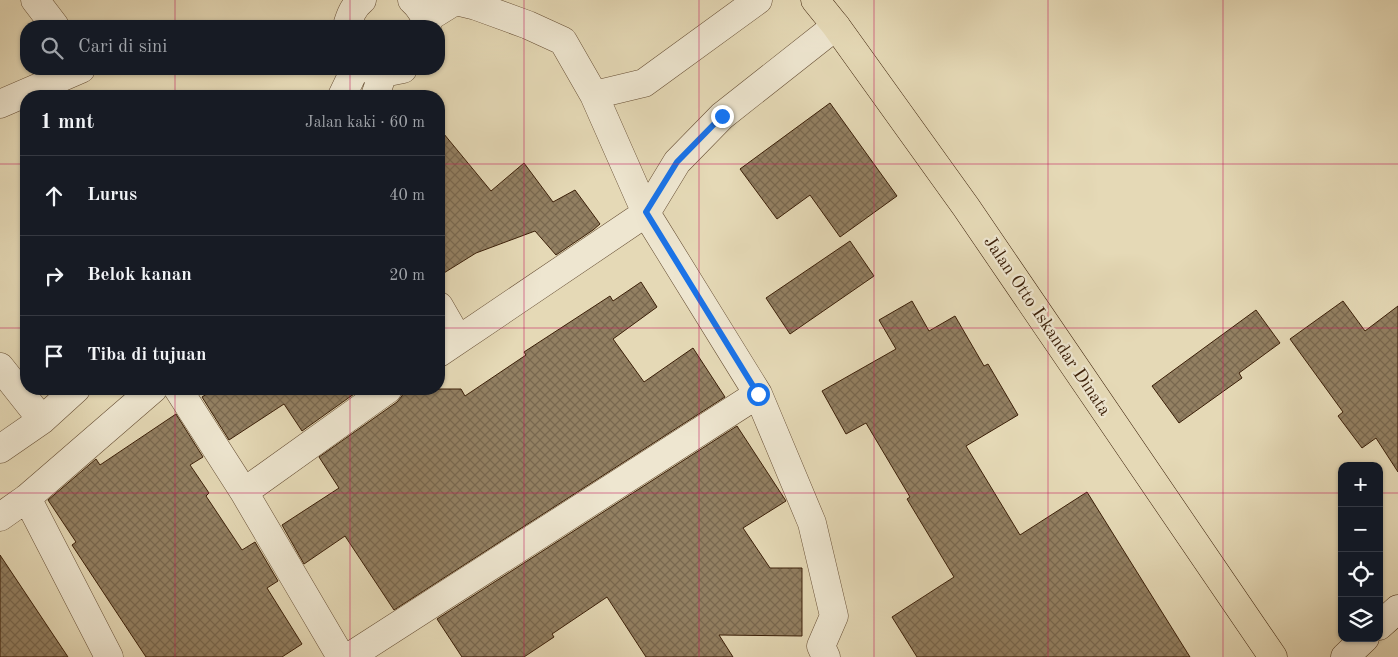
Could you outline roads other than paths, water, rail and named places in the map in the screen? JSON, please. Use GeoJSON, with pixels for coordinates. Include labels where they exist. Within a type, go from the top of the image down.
{"type":"FeatureCollection","features":[{"type":"Feature","properties":{"kind":"main road","name":"Jalan Otto Iskandar Dinata"},"geometry":{"type":"LineString","coordinates":[[815,0],[836,26],[966,207],[1273,657]]}},
{"type":"Feature","properties":{"kind":"street"},"geometry":{"type":"LineString","coordinates":[[35,0],[50,20]]}},
{"type":"Feature","properties":{"kind":"street"},"geometry":{"type":"LineString","coordinates":[[349,20],[358,3],[362,0]]}},
{"type":"Feature","properties":{"kind":"street"},"geometry":{"type":"LineString","coordinates":[[594,95],[644,83],[758,0]]}},
{"type":"Feature","properties":{"kind":"street"},"geometry":{"type":"LineString","coordinates":[[422,15],[455,2],[476,6],[528,25],[563,41],[594,95],[646,212],[758,394],[812,523],[834,616],[817,653]]}},
{"type":"Feature","properties":{"kind":"street"},"geometry":{"type":"LineString","coordinates":[[445,333],[448,346],[646,212],[677,162],[722,116],[836,26]]}},
{"type":"Feature","properties":{"kind":"street"},"geometry":{"type":"LineString","coordinates":[[32,90],[67,75]]}},
{"type":"Feature","properties":{"kind":"street"},"geometry":{"type":"LineString","coordinates":[[345,90],[352,75]]}},
{"type":"Feature","properties":{"kind":"street"},"geometry":{"type":"LineString","coordinates":[[0,104],[20,95]]}},
{"type":"Feature","properties":{"kind":"street"},"geometry":{"type":"LineString","coordinates":[[0,367],[20,392]]}},
{"type":"Feature","properties":{"kind":"street"},"geometry":{"type":"LineString","coordinates":[[349,657],[758,394]]}},
{"type":"Feature","properties":{"kind":"street"},"geometry":{"type":"LineString","coordinates":[[22,395],[42,420]]}},
{"type":"Feature","properties":{"kind":"street"},"geometry":{"type":"LineString","coordinates":[[0,449],[42,420],[69,395]]}},
{"type":"Feature","properties":{"kind":"street"},"geometry":{"type":"LineString","coordinates":[[0,518],[27,498],[145,395]]}},
{"type":"Feature","properties":{"kind":"street"},"geometry":{"type":"LineString","coordinates":[[182,395],[244,492],[341,657]]}},
{"type":"Feature","properties":{"kind":"street"},"geometry":{"type":"LineString","coordinates":[[244,492],[380,395]]}},
{"type":"Feature","properties":{"kind":"street"},"geometry":{"type":"LineString","coordinates":[[27,498],[109,657]]}},
{"type":"Feature","properties":{"kind":"street"},"geometry":{"type":"LineString","coordinates":[[1383,622],[1398,609]]}},
{"type":"Feature","properties":{"kind":"street"},"geometry":{"type":"LineString","coordinates":[[1345,657],[1361,642]]}}]}
